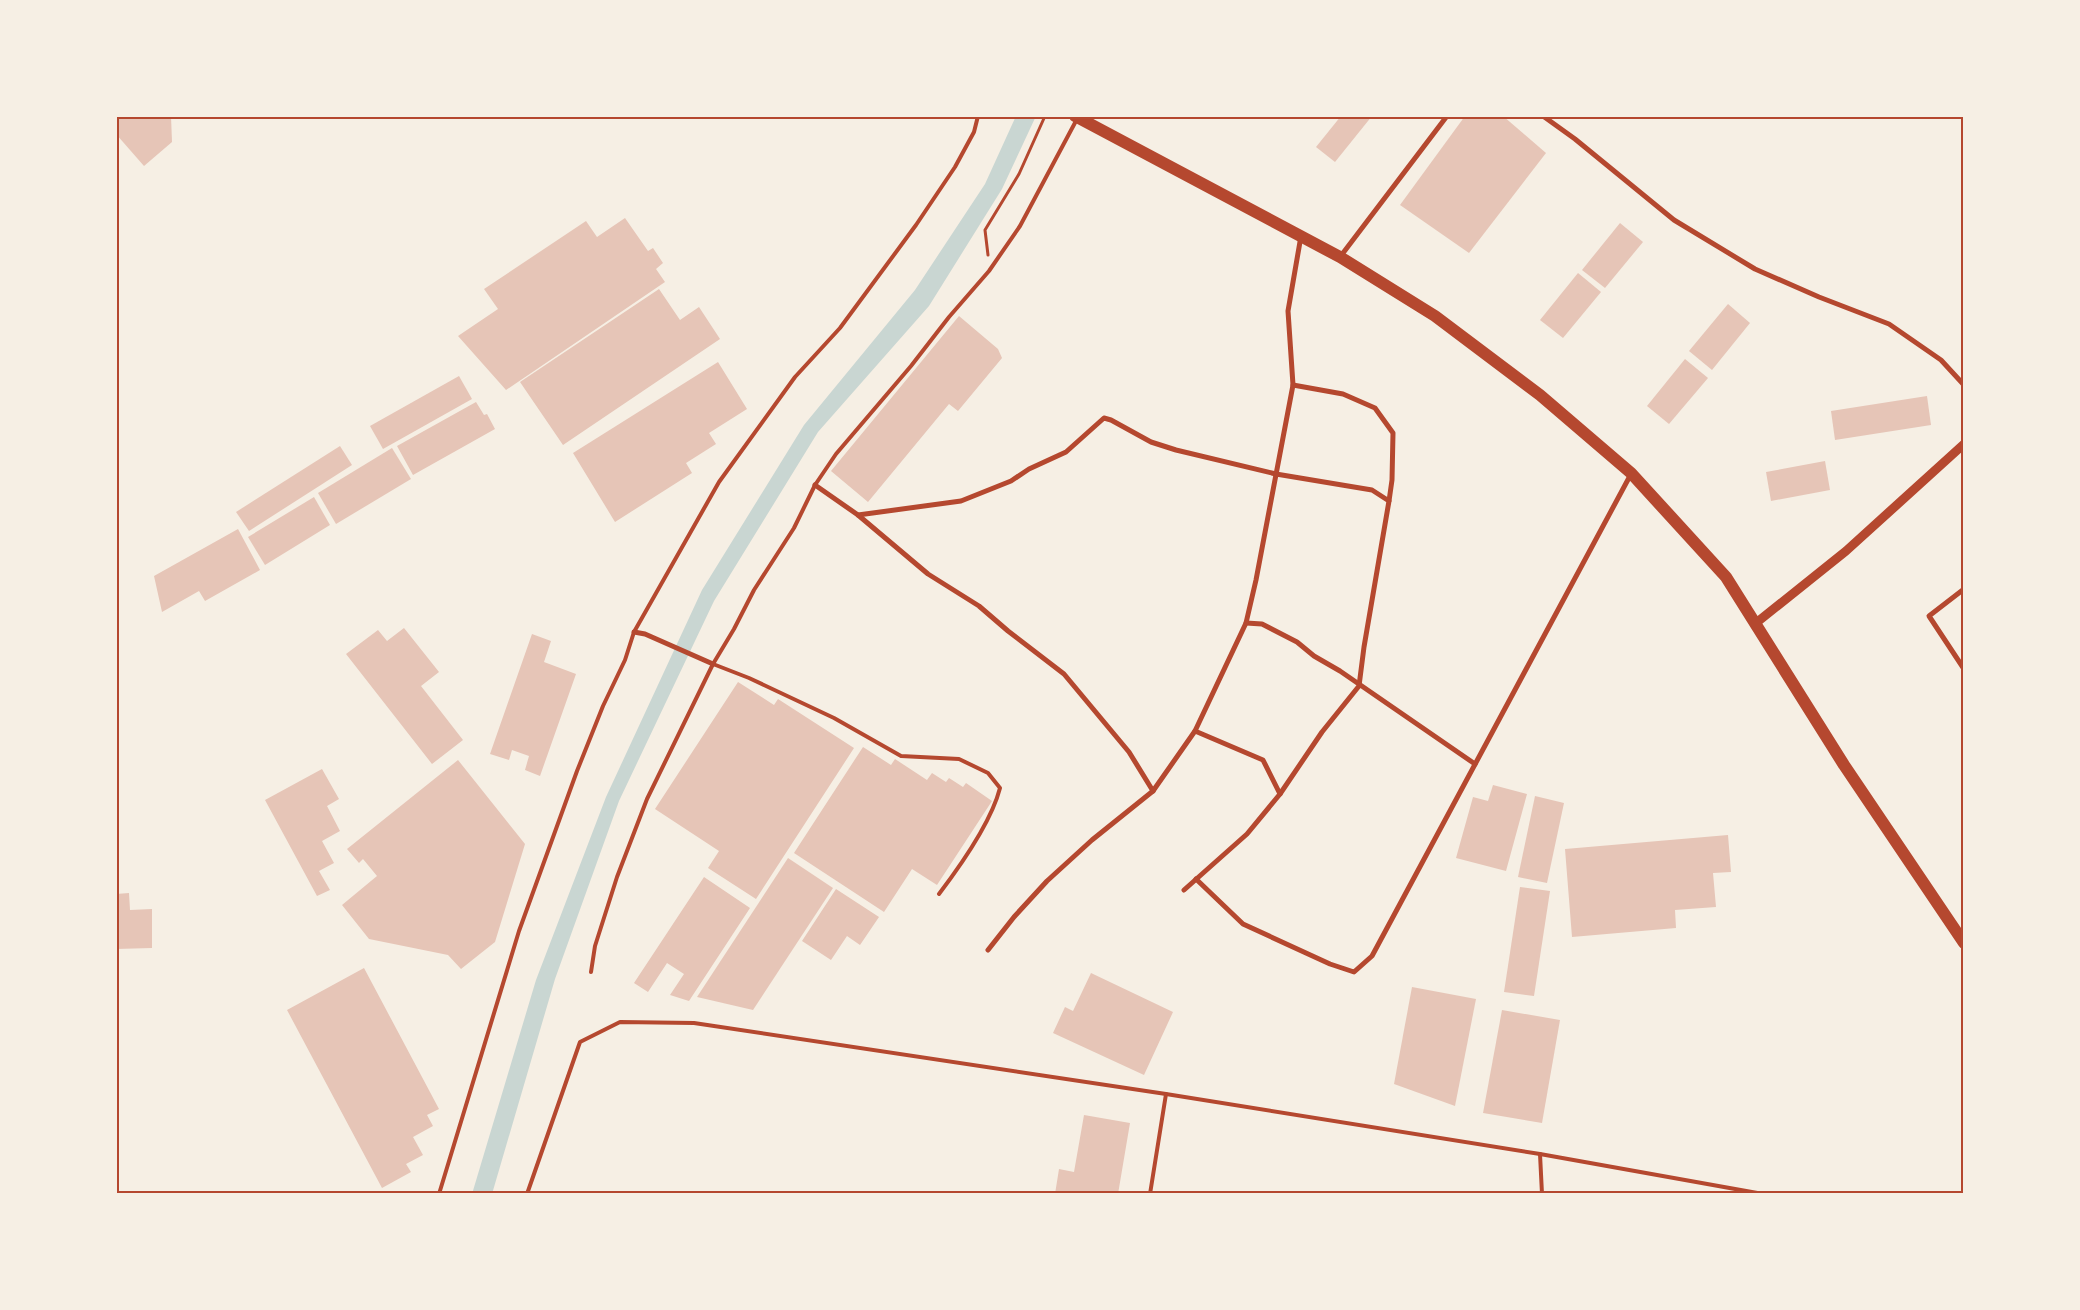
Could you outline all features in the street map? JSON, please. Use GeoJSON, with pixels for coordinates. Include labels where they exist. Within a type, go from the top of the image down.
{"type":"FeatureCollection","features":[{"type":"Feature","properties":{"kind":"main road"},"geometry":{"type":"LineString","coordinates":[[1076,117],[1340,257],[1436,316],[1540,395],[1631,473],[1726,578],[1844,765],[1964,943]]}},
{"type":"Feature","properties":{"kind":"street"},"geometry":{"type":"LineString","coordinates":[[1340,257],[1447,116]]}},
{"type":"Feature","properties":{"kind":"street"},"geometry":{"type":"LineString","coordinates":[[1543,116],[1575,139],[1674,220],[1754,269],[1819,298],[1889,324],[1940,360],[1964,384]]}},
{"type":"Feature","properties":{"kind":"street"},"geometry":{"type":"LineString","coordinates":[[988,950],[1014,917],[1047,881],[1092,840],[1153,792],[1195,731],[1246,623],[1293,386],[1288,311],[1301,236]]}},
{"type":"Feature","properties":{"kind":"street"},"geometry":{"type":"LineString","coordinates":[[1184,890],[1247,834],[1280,794],[1322,732],[1359,686],[1392,480],[1393,434],[1375,408],[1343,394],[1293,386]]}},
{"type":"Feature","properties":{"kind":"street"},"geometry":{"type":"LineString","coordinates":[[858,515],[961,501],[1011,481],[1049,458],[1066,452],[1104,418],[1151,442],[1176,450],[1276,474],[1372,490],[1389,501]]}},
{"type":"Feature","properties":{"kind":"street"},"geometry":{"type":"LineString","coordinates":[[1756,623],[1846,551],[1964,444]]}},
{"type":"Feature","properties":{"kind":"street"},"geometry":{"type":"LineString","coordinates":[[1196,879],[1243,924],[1330,964],[1354,972],[1372,956],[1631,473]]}},
{"type":"Feature","properties":{"kind":"street"},"geometry":{"type":"LineString","coordinates":[[815,485],[858,515],[928,574],[979,606],[1064,674],[1129,752],[1153,792]]}},
{"type":"Feature","properties":{"kind":"street"},"geometry":{"type":"LineString","coordinates":[[1964,589],[1929,616],[1964,669]]}},
{"type":"Feature","properties":{"kind":"street"},"geometry":{"type":"LineString","coordinates":[[1246,623],[1262,624],[1297,642],[1314,656],[1475,764]]}},
{"type":"Feature","properties":{"kind":"street"},"geometry":{"type":"LineString","coordinates":[[634,632],[645,634],[713,664]]}},
{"type":"Feature","properties":{"kind":"street"},"geometry":{"type":"LineString","coordinates":[[1195,731],[1263,760],[1280,794]]}},
{"type":"Feature","properties":{"kind":"lane"},"geometry":{"type":"LineString","coordinates":[[440,1194],[519,932],[577,771],[603,706],[625,660],[634,632],[719,482],[795,377],[840,328],[916,225],[955,167],[974,132],[978,116]]}},
{"type":"Feature","properties":{"kind":"lane"},"geometry":{"type":"LineString","coordinates":[[591,972],[595,946],[617,877],[647,799],[713,664],[754,590],[794,528],[815,485],[836,454],[911,366],[949,317],[990,271],[1020,226],[1076,117]]}},
{"type":"Feature","properties":{"kind":"lane"},"geometry":{"type":"LineString","coordinates":[[713,664],[749,678],[826,714],[901,756],[960,759],[988,773],[1000,788],[996,806],[954,874],[939,894]]}},
{"type":"Feature","properties":{"kind":"lane"},"geometry":{"type":"LineString","coordinates":[[527,1194],[580,1042],[620,1022],[694,1023],[1166,1094],[1540,1154],[1763,1194]]}},
{"type":"Feature","properties":{"kind":"lane"},"geometry":{"type":"LineString","coordinates":[[1150,1194],[1166,1094]]}},
{"type":"Feature","properties":{"kind":"lane"},"geometry":{"type":"LineString","coordinates":[[1540,1154],[1542,1194]]}},
{"type":"Feature","properties":{"kind":"path"},"geometry":{"type":"LineString","coordinates":[[990,271],[985,230],[1019,174],[1045,116]]}},
{"type":"Feature","properties":{"kind":"shaded area"},"geometry":{"type":"Polygon","coordinates":[[[1016,116],[1036,116],[1002,189],[929,306],[818,432],[714,601],[619,801],[555,979],[492,1194],[472,1194],[536,980],[606,797],[702,590],[804,425],[915,290],[985,184],[1016,116]]]}},
{"type":"Feature","properties":{"kind":"building"},"geometry":{"type":"Polygon","coordinates":[[[116,116],[171,116],[172,142],[144,166],[116,134],[116,116]]]}},
{"type":"Feature","properties":{"kind":"building"},"geometry":{"type":"Polygon","coordinates":[[[1341,116],[1372,116],[1335,162],[1316,147],[1341,116]]]}},
{"type":"Feature","properties":{"kind":"building"},"geometry":{"type":"Polygon","coordinates":[[[1465,116],[1503,116],[1546,153],[1469,253],[1400,205],[1465,116]]]}},
{"type":"Feature","properties":{"kind":"building"},"geometry":{"type":"Polygon","coordinates":[[[625,218],[648,251],[653,248],[663,263],[656,269],[665,282],[506,390],[458,336],[498,309],[484,289],[586,221],[597,237],[625,218]]]}},
{"type":"Feature","properties":{"kind":"building"},"geometry":{"type":"Polygon","coordinates":[[[1620,223],[1643,242],[1605,288],[1582,270],[1620,223]]]}},
{"type":"Feature","properties":{"kind":"building"},"geometry":{"type":"Polygon","coordinates":[[[1578,273],[1601,292],[1563,338],[1540,320],[1578,273]]]}},
{"type":"Feature","properties":{"kind":"building"},"geometry":{"type":"Polygon","coordinates":[[[659,289],[680,320],[699,307],[720,339],[563,445],[520,382],[659,289]]]}},
{"type":"Feature","properties":{"kind":"building"},"geometry":{"type":"Polygon","coordinates":[[[1728,304],[1750,323],[1712,370],[1689,351],[1728,304]]]}},
{"type":"Feature","properties":{"kind":"building"},"geometry":{"type":"Polygon","coordinates":[[[959,316],[998,349],[1002,358],[958,411],[949,404],[868,502],[831,471],[959,316]]]}},
{"type":"Feature","properties":{"kind":"building"},"geometry":{"type":"Polygon","coordinates":[[[1685,359],[1708,378],[1669,424],[1647,406],[1685,359]]]}},
{"type":"Feature","properties":{"kind":"building"},"geometry":{"type":"Polygon","coordinates":[[[718,362],[747,409],[709,433],[716,444],[686,463],[692,473],[615,522],[573,453],[718,362]]]}},
{"type":"Feature","properties":{"kind":"building"},"geometry":{"type":"Polygon","coordinates":[[[459,376],[472,399],[383,449],[370,426],[459,376]]]}},
{"type":"Feature","properties":{"kind":"building"},"geometry":{"type":"Polygon","coordinates":[[[1927,396],[1931,425],[1835,440],[1831,411],[1927,396]]]}},
{"type":"Feature","properties":{"kind":"building"},"geometry":{"type":"Polygon","coordinates":[[[476,402],[484,415],[487,414],[495,429],[413,475],[397,446],[476,402]]]}},
{"type":"Feature","properties":{"kind":"building"},"geometry":{"type":"Polygon","coordinates":[[[340,446],[352,465],[249,531],[236,512],[340,446]]]}},
{"type":"Feature","properties":{"kind":"building"},"geometry":{"type":"Polygon","coordinates":[[[392,448],[411,479],[336,524],[318,493],[392,448]]]}},
{"type":"Feature","properties":{"kind":"building"},"geometry":{"type":"Polygon","coordinates":[[[1825,461],[1830,490],[1771,501],[1766,472],[1825,461]]]}},
{"type":"Feature","properties":{"kind":"building"},"geometry":{"type":"Polygon","coordinates":[[[314,497],[330,525],[265,565],[248,537],[314,497]]]}},
{"type":"Feature","properties":{"kind":"building"},"geometry":{"type":"Polygon","coordinates":[[[238,529],[260,570],[205,601],[199,591],[162,612],[154,576],[238,529]]]}},
{"type":"Feature","properties":{"kind":"building"},"geometry":{"type":"Polygon","coordinates":[[[404,628],[439,672],[421,686],[463,740],[432,764],[346,654],[378,630],[387,641],[404,628]]]}},
{"type":"Feature","properties":{"kind":"building"},"geometry":{"type":"Polygon","coordinates":[[[532,634],[551,641],[544,662],[576,674],[540,776],[525,770],[529,756],[512,750],[509,760],[490,754],[532,634]]]}},
{"type":"Feature","properties":{"kind":"building"},"geometry":{"type":"Polygon","coordinates":[[[738,682],[774,705],[778,699],[854,748],[756,899],[708,868],[719,851],[655,809],[738,682]]]}},
{"type":"Feature","properties":{"kind":"building"},"geometry":{"type":"Polygon","coordinates":[[[863,747],[891,765],[895,759],[927,780],[932,773],[946,782],[949,778],[963,787],[966,783],[992,801],[937,885],[912,869],[884,912],[794,853],[863,747]]]}},
{"type":"Feature","properties":{"kind":"building"},"geometry":{"type":"Polygon","coordinates":[[[458,760],[525,844],[495,942],[461,969],[448,955],[369,939],[342,905],[377,876],[363,859],[359,863],[347,849],[458,760]]]}},
{"type":"Feature","properties":{"kind":"building"},"geometry":{"type":"Polygon","coordinates":[[[322,769],[339,799],[327,806],[340,831],[322,841],[334,863],[319,871],[330,890],[317,896],[265,800],[322,769]]]}},
{"type":"Feature","properties":{"kind":"building"},"geometry":{"type":"Polygon","coordinates":[[[1493,785],[1527,794],[1506,871],[1456,858],[1473,797],[1488,801],[1493,785]]]}},
{"type":"Feature","properties":{"kind":"building"},"geometry":{"type":"Polygon","coordinates":[[[1535,796],[1564,803],[1547,883],[1518,877],[1535,796]]]}},
{"type":"Feature","properties":{"kind":"building"},"geometry":{"type":"Polygon","coordinates":[[[1728,835],[1731,872],[1713,873],[1716,907],[1675,910],[1676,928],[1572,937],[1565,849],[1728,835]]]}},
{"type":"Feature","properties":{"kind":"building"},"geometry":{"type":"Polygon","coordinates":[[[788,858],[833,888],[753,1010],[697,997],[788,858]]]}},
{"type":"Feature","properties":{"kind":"building"},"geometry":{"type":"Polygon","coordinates":[[[704,877],[750,908],[689,1001],[670,995],[684,974],[667,963],[648,992],[634,983],[704,877]]]}},
{"type":"Feature","properties":{"kind":"building"},"geometry":{"type":"Polygon","coordinates":[[[1520,887],[1550,891],[1534,996],[1504,992],[1520,887]]]}},
{"type":"Feature","properties":{"kind":"building"},"geometry":{"type":"Polygon","coordinates":[[[836,889],[879,917],[860,945],[847,936],[831,960],[802,941],[836,889]]]}},
{"type":"Feature","properties":{"kind":"building"},"geometry":{"type":"Polygon","coordinates":[[[129,893],[130,910],[152,909],[152,948],[116,949],[116,894],[129,893]]]}},
{"type":"Feature","properties":{"kind":"building"},"geometry":{"type":"Polygon","coordinates":[[[364,968],[439,1109],[427,1115],[433,1126],[413,1137],[423,1155],[406,1164],[411,1172],[382,1188],[287,1010],[364,968]]]}},
{"type":"Feature","properties":{"kind":"building"},"geometry":{"type":"Polygon","coordinates":[[[1091,973],[1173,1012],[1144,1075],[1053,1033],[1065,1007],[1073,1011],[1091,973]]]}},
{"type":"Feature","properties":{"kind":"building"},"geometry":{"type":"Polygon","coordinates":[[[1412,987],[1476,999],[1455,1106],[1394,1084],[1412,987]]]}},
{"type":"Feature","properties":{"kind":"building"},"geometry":{"type":"Polygon","coordinates":[[[1502,1010],[1560,1020],[1542,1123],[1483,1113],[1502,1010]]]}},
{"type":"Feature","properties":{"kind":"building"},"geometry":{"type":"Polygon","coordinates":[[[1084,1115],[1130,1123],[1118,1194],[1055,1194],[1059,1169],[1074,1172],[1084,1115]]]}}]}
